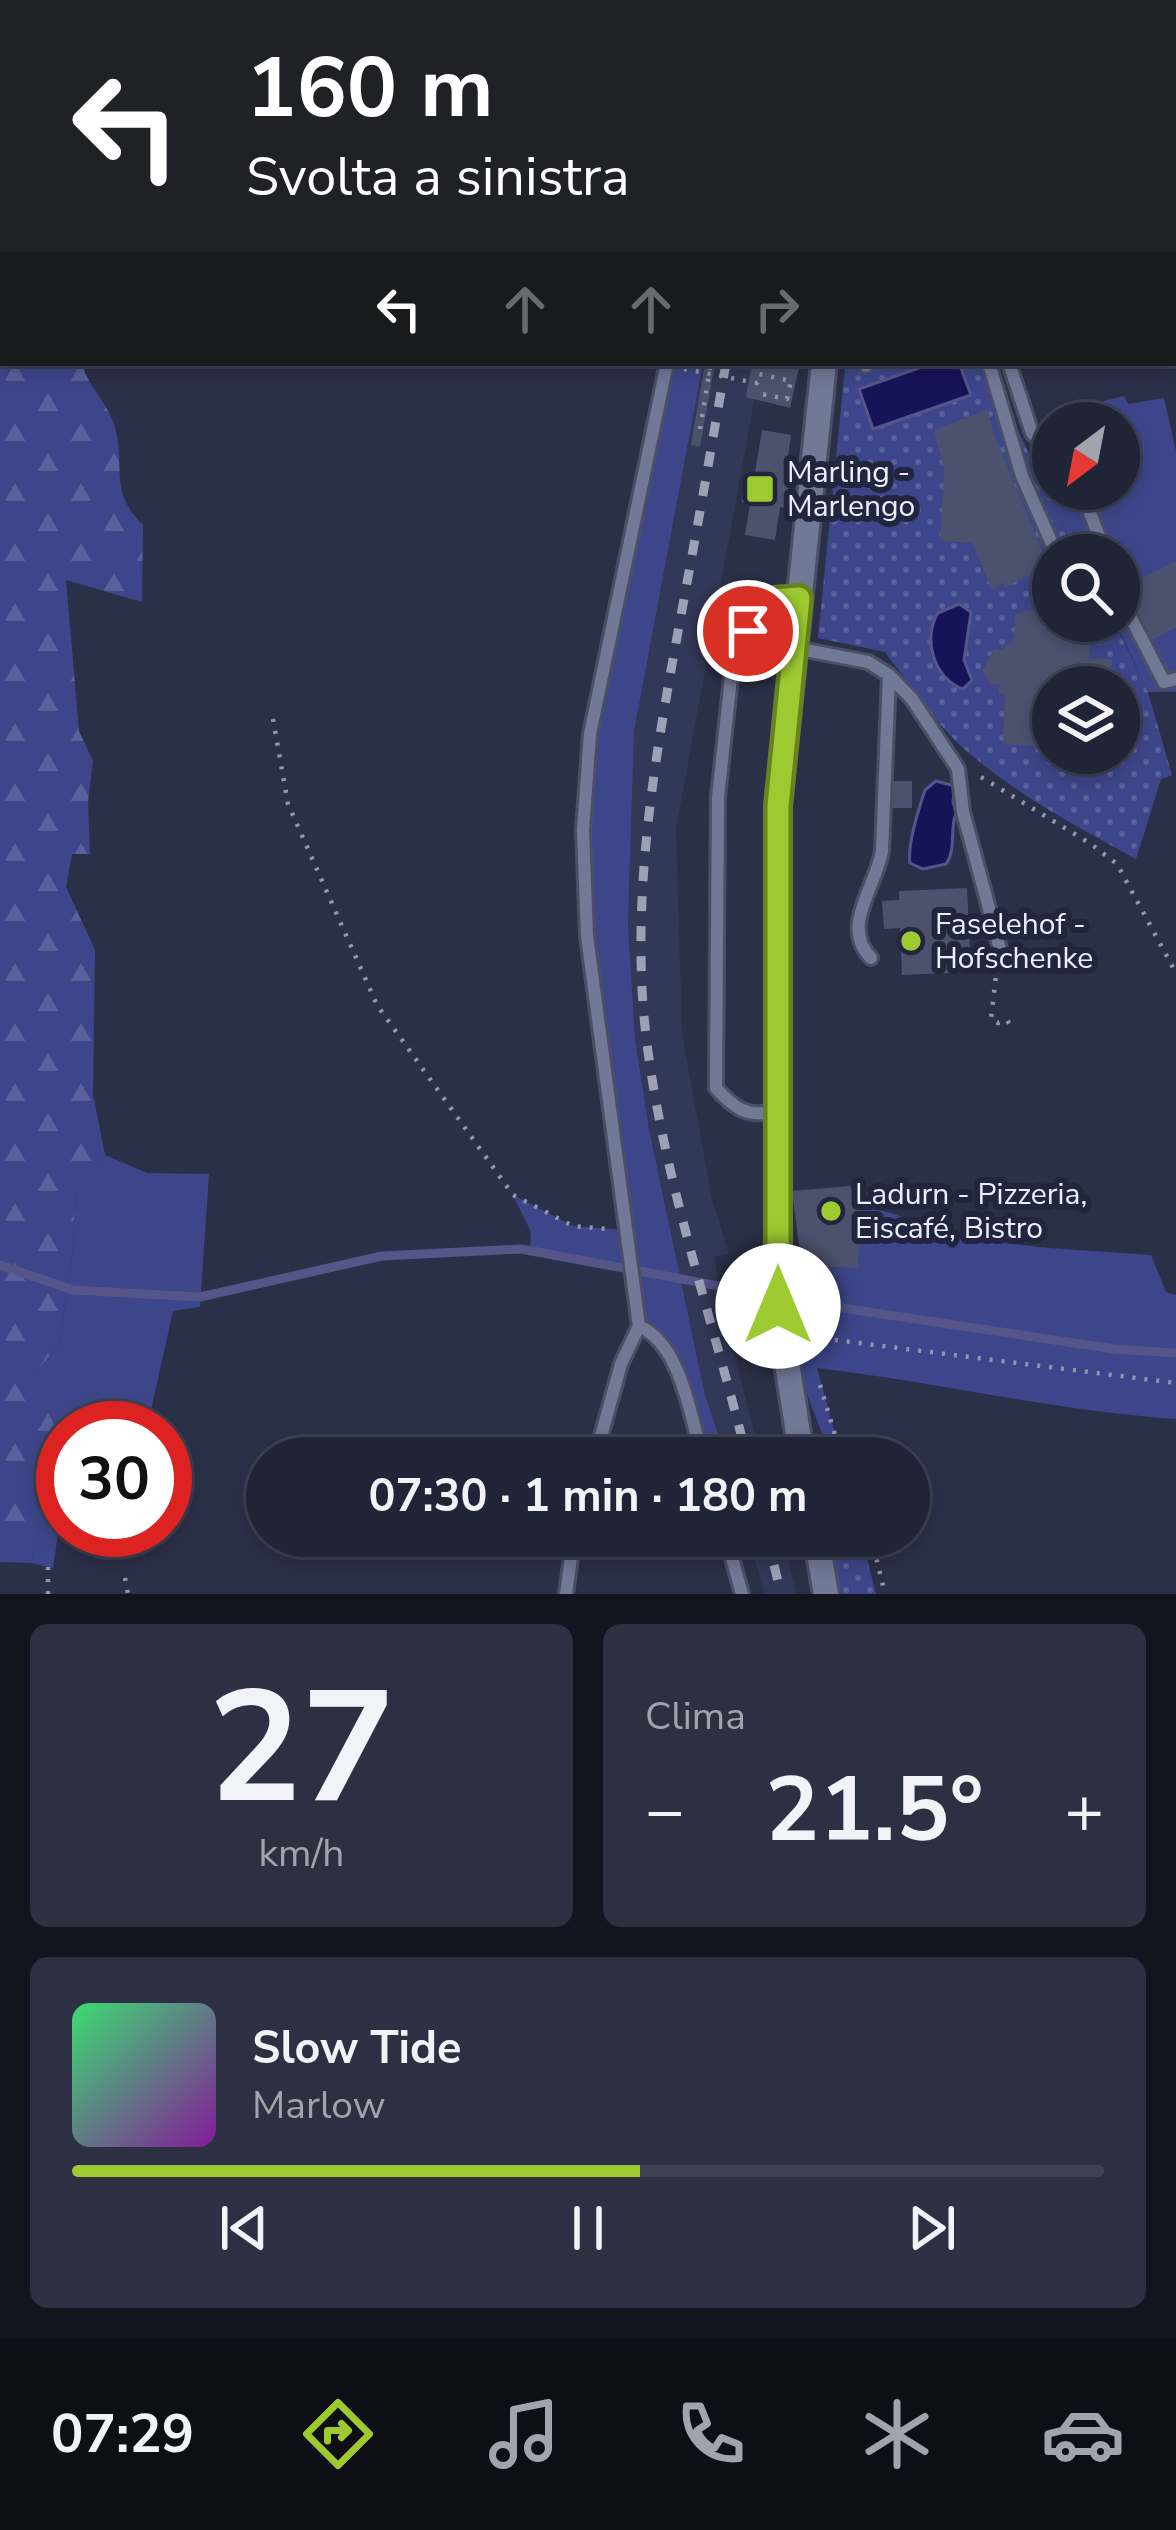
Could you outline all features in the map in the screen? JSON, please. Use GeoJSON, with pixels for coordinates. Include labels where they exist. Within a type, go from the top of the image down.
{"type":"FeatureCollection","features":[{"type":"Feature","properties":{"kind":"street"},"geometry":{"type":"LineString","coordinates":[[799,1437],[778,1306],[778,806],[824,366]]}},
{"type":"Feature","properties":{"kind":"street"},"geometry":{"type":"LineString","coordinates":[[820,1557],[826,1594]]}},
{"type":"Feature","properties":{"kind":"lane"},"geometry":{"type":"LineString","coordinates":[[601,1437],[621,1364],[639,1326],[587,936],[583,830],[590,734],[667,366]]}},
{"type":"Feature","properties":{"kind":"lane"},"geometry":{"type":"LineString","coordinates":[[990,366],[1022,476],[1048,534]]}},
{"type":"Feature","properties":{"kind":"lane"},"geometry":{"type":"LineString","coordinates":[[1010,366],[1032,433]]}},
{"type":"Feature","properties":{"kind":"lane"},"geometry":{"type":"LineString","coordinates":[[777,1111],[759,1115],[735,1109],[716,1088],[718,797],[731,678],[742,644],[773,600],[799,598]]}},
{"type":"Feature","properties":{"kind":"lane"},"geometry":{"type":"LineString","coordinates":[[1140,636],[1164,682],[1176,679]]}},
{"type":"Feature","properties":{"kind":"lane"},"geometry":{"type":"LineString","coordinates":[[794,648],[856,659],[889,675],[912,699],[958,769],[964,812],[1000,949]]}},
{"type":"Feature","properties":{"kind":"lane"},"geometry":{"type":"LineString","coordinates":[[871,958],[857,942],[857,929],[878,876],[882,851],[889,675]]}},
{"type":"Feature","properties":{"kind":"lane"},"geometry":{"type":"LineString","coordinates":[[639,1326],[655,1333],[672,1359],[697,1437]]}},
{"type":"Feature","properties":{"kind":"lane"},"geometry":{"type":"LineString","coordinates":[[566,1594],[571,1557]]}},
{"type":"Feature","properties":{"kind":"lane"},"geometry":{"type":"LineString","coordinates":[[732,1557],[742,1594]]}},
{"type":"Feature","properties":{"kind":"path"},"geometry":{"type":"LineString","coordinates":[[679,366],[757,383],[759,374],[791,381],[787,399],[757,393]]}},
{"type":"Feature","properties":{"kind":"path"},"geometry":{"type":"LineString","coordinates":[[700,429],[710,371]]}},
{"type":"Feature","properties":{"kind":"path"},"geometry":{"type":"LineString","coordinates":[[710,597],[720,605],[742,644]]}},
{"type":"Feature","properties":{"kind":"path"},"geometry":{"type":"LineString","coordinates":[[273,719],[288,804],[377,1005],[514,1195],[573,1226],[625,1230]]}},
{"type":"Feature","properties":{"kind":"path"},"geometry":{"type":"LineString","coordinates":[[951,759],[1117,864],[1176,973]]}},
{"type":"Feature","properties":{"kind":"path"},"geometry":{"type":"LineString","coordinates":[[1000,949],[990,1010],[998,1023],[1007,1020],[1010,1024]]}},
{"type":"Feature","properties":{"kind":"path"},"geometry":{"type":"LineString","coordinates":[[821,1339],[1176,1383]]}},
{"type":"Feature","properties":{"kind":"path"},"geometry":{"type":"LineString","coordinates":[[816,1368],[836,1437]]}},
{"type":"Feature","properties":{"kind":"path"},"geometry":{"type":"LineString","coordinates":[[876,1557],[885,1594]]}},
{"type":"Feature","properties":{"kind":"path"},"geometry":{"type":"LineString","coordinates":[[47,1567],[48,1594]]}},
{"type":"Feature","properties":{"kind":"path"},"geometry":{"type":"LineString","coordinates":[[125,1577],[128,1594]]}},
{"type":"Feature","properties":{"kind":"shaded area"},"geometry":{"type":"Polygon","coordinates":[[[702,366],[760,366],[676,829],[682,1034],[712,1199],[729,1254],[714,1257],[724,1316],[756,1437],[719,1437],[705,1395],[649,1129],[635,1038],[628,924],[634,732],[702,366]]]}},
{"type":"Feature","properties":{"kind":"shaded area"},"geometry":{"type":"Polygon","coordinates":[[[924,366],[960,366],[971,395],[873,429],[859,389],[924,366]]]}},
{"type":"Feature","properties":{"kind":"shaded area"},"geometry":{"type":"Polygon","coordinates":[[[959,604],[971,612],[964,660],[972,680],[963,689],[938,667],[931,645],[938,613],[959,604]]]}},
{"type":"Feature","properties":{"kind":"shaded area"},"geometry":{"type":"Polygon","coordinates":[[[936,781],[955,786],[951,852],[946,864],[923,869],[910,863],[910,847],[925,790],[936,781]]]}},
{"type":"Feature","properties":{"kind":"shaded area"},"geometry":{"type":"Polygon","coordinates":[[[754,1557],[787,1557],[796,1594],[764,1594],[754,1557]]]}},
{"type":"Feature","properties":{"kind":"green space"},"geometry":{"type":"Polygon","coordinates":[[[0,366],[83,366],[114,424],[121,488],[143,525],[142,602],[66,580],[79,731],[93,761],[88,801],[90,854],[72,854],[66,887],[95,950],[93,1094],[105,1155],[76,1188],[60,1344],[29,1380],[59,1387],[57,1401],[36,1401],[32,1563],[0,1562],[0,366]]]}},
{"type":"Feature","properties":{"kind":"green space"},"geometry":{"type":"Polygon","coordinates":[[[666,366],[702,366],[634,732],[628,924],[635,1038],[649,1129],[705,1395],[719,1437],[696,1437],[672,1359],[639,1326],[627,1271],[530,1250],[531,1232],[513,1195],[573,1226],[624,1230],[587,936],[590,734],[666,366]]]}},
{"type":"Feature","properties":{"kind":"green space"},"geometry":{"type":"Polygon","coordinates":[[[987,366],[1032,460],[1032,510],[1056,510],[1067,534],[1032,534],[1032,642],[1124,642],[1136,666],[1032,666],[1032,774],[1140,774],[1140,675],[1172,775],[1161,779],[1136,859],[988,769],[935,718],[885,652],[818,638],[845,368],[987,366]]]}},
{"type":"Feature","properties":{"kind":"green space"},"geometry":{"type":"Polygon","coordinates":[[[1164,398],[1176,451],[1176,692],[1148,692],[1140,666],[1125,642],[1140,642],[1140,534],[1067,534],[1056,510],[1140,510],[1140,402],[1164,398]]]}},
{"type":"Feature","properties":{"kind":"green space"},"geometry":{"type":"Polygon","coordinates":[[[105,1155],[147,1173],[209,1174],[200,1307],[173,1311],[153,1401],[56,1401],[58,1388],[28,1381],[60,1344],[76,1187],[105,1155]]]}},
{"type":"Feature","properties":{"kind":"green space"},"geometry":{"type":"Polygon","coordinates":[[[866,1195],[876,1209],[898,1215],[928,1234],[1151,1255],[1166,1292],[1176,1295],[1176,1419],[1086,1410],[817,1368],[836,1437],[824,1437],[792,1335],[793,1286],[802,1267],[856,1268],[857,1200],[866,1195]]]}},
{"type":"Feature","properties":{"kind":"green space"},"geometry":{"type":"Polygon","coordinates":[[[36,1536],[36,1557],[55,1557],[53,1568],[32,1563],[36,1536]]]}},
{"type":"Feature","properties":{"kind":"green space"},"geometry":{"type":"Polygon","coordinates":[[[833,1557],[866,1557],[876,1594],[839,1594],[833,1557]]]}},
{"type":"Feature","properties":{"kind":"building"},"geometry":{"type":"Polygon","coordinates":[[[704,366],[714,366],[700,447],[691,445],[704,366]]]}},
{"type":"Feature","properties":{"kind":"building"},"geometry":{"type":"Polygon","coordinates":[[[751,366],[799,366],[790,408],[746,397],[751,366]]]}},
{"type":"Feature","properties":{"kind":"building"},"geometry":{"type":"Polygon","coordinates":[[[988,409],[1035,534],[1032,573],[1006,588],[1003,582],[992,590],[972,543],[940,541],[944,469],[934,430],[988,409]]]}},
{"type":"Feature","properties":{"kind":"building"},"geometry":{"type":"Polygon","coordinates":[[[762,430],[791,435],[786,508],[780,507],[775,540],[745,535],[750,504],[742,502],[747,472],[755,473],[762,430]]]}},
{"type":"Feature","properties":{"kind":"building"},"geometry":{"type":"Polygon","coordinates":[[[1176,561],[1176,627],[1148,642],[1140,627],[1140,579],[1176,561]]]}},
{"type":"Feature","properties":{"kind":"building"},"geometry":{"type":"Polygon","coordinates":[[[1032,611],[1032,642],[1090,642],[1089,658],[1112,659],[1112,666],[1032,666],[1032,746],[1003,744],[1005,694],[999,694],[1000,685],[990,684],[983,670],[994,649],[1002,650],[1014,639],[1015,614],[1032,611]]]}},
{"type":"Feature","properties":{"kind":"building"},"geometry":{"type":"Polygon","coordinates":[[[889,781],[912,781],[912,808],[889,808],[889,781]]]}},
{"type":"Feature","properties":{"kind":"building"},"geometry":{"type":"Polygon","coordinates":[[[967,888],[971,972],[902,975],[900,928],[884,929],[882,901],[899,900],[899,891],[967,888]]]}},
{"type":"Feature","properties":{"kind":"building"},"geometry":{"type":"Polygon","coordinates":[[[850,1186],[864,1215],[857,1268],[802,1267],[792,1191],[850,1186]]]}},
{"type":"Feature","properties":{"kind":"waterway"},"geometry":{"type":"LineString","coordinates":[[0,1265],[73,1290],[200,1297],[382,1256],[521,1249],[816,1304],[1114,1349],[1176,1353]]}},
{"type":"Feature","properties":{"kind":"railway"},"geometry":{"type":"LineString","coordinates":[[725,366],[659,743],[646,847],[641,952],[649,1062],[659,1119],[741,1437]]}},
{"type":"Feature","properties":{"kind":"railway"},"geometry":{"type":"LineString","coordinates":[[772,1557],[781,1594]]}},
{"type":"Feature","properties":{"kind":"place","name":"Marling - Marlengo"},"geometry":{"type":"Point","coordinates":[760,489]}},
{"type":"Feature","properties":{"kind":"place","name":"Faselehof - Hofschenke"},"geometry":{"type":"Point","coordinates":[911,941]}},
{"type":"Feature","properties":{"kind":"place","name":"Ladurn - Pizzeria, Eiscafé, Bistro"},"geometry":{"type":"Point","coordinates":[831,1211]}},
{"type":"Feature","properties":{"kind":"route"},"geometry":{"type":"LineString","coordinates":[[748,631],[773,600],[799,598],[778,806],[778,1306]]}}]}
